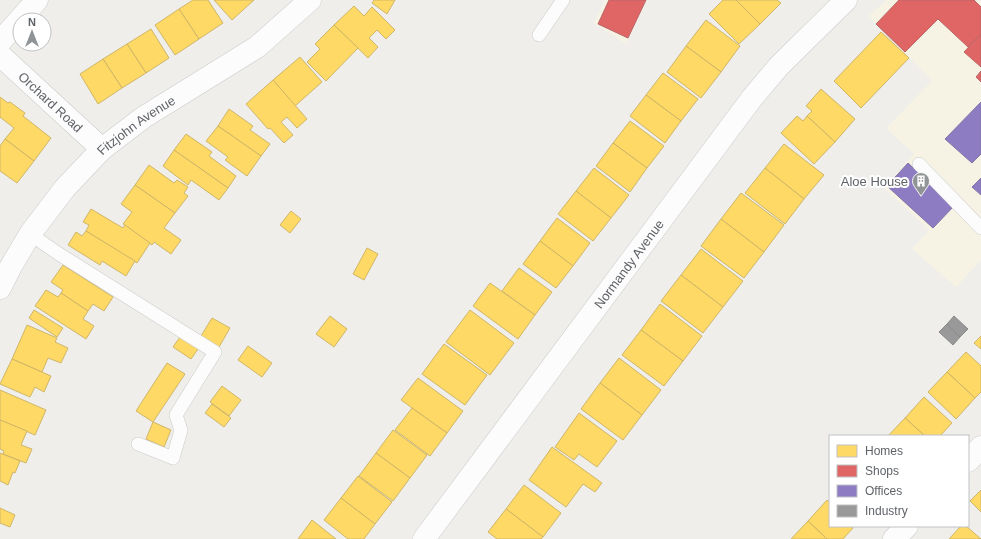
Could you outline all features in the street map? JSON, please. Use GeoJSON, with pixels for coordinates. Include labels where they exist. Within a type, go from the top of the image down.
{"type":"FeatureCollection","features":[{"type":"Feature","properties":{"kind":"street"},"geometry":{"type":"LineString","coordinates":[[0,42],[37,0]]}},
{"type":"Feature","properties":{"kind":"street","name":"Fitzjohn Avenue"},"geometry":{"type":"LineString","coordinates":[[0,288],[30,234],[65,188],[102,149],[144,117],[257,47],[310,0]]}},
{"type":"Feature","properties":{"kind":"street","name":"Normandy Avenue"},"geometry":{"type":"LineString","coordinates":[[424,539],[752,98],[779,66],[846,0]]}},
{"type":"Feature","properties":{"kind":"street","name":"Orchard Road"},"geometry":{"type":"LineString","coordinates":[[0,55],[102,149]]}},
{"type":"Feature","properties":{"kind":"street"},"geometry":{"type":"LineString","coordinates":[[969,460],[981,447]]}},
{"type":"Feature","properties":{"kind":"street"},"geometry":{"type":"LineString","coordinates":[[894,539],[906,527]]}},
{"type":"Feature","properties":{"kind":"lane"},"geometry":{"type":"LineString","coordinates":[[540,35],[563,0]]}},
{"type":"Feature","properties":{"kind":"lane"},"geometry":{"type":"LineString","coordinates":[[919,164],[981,228]]}},
{"type":"Feature","properties":{"kind":"lane"},"geometry":{"type":"LineString","coordinates":[[30,234],[59,254],[215,352],[176,415],[181,430],[173,458],[138,444]]}},
{"type":"Feature","properties":{"kind":"shaded area"},"geometry":{"type":"Polygon","coordinates":[[[605,0],[647,0],[626,44],[594,23],[605,0]]]}},
{"type":"Feature","properties":{"kind":"shaded area"},"geometry":{"type":"Polygon","coordinates":[[[886,0],[981,1],[981,260],[956,287],[912,249],[929,230],[884,188],[914,154],[886,128],[932,81],[869,16],[886,0]]]}},
{"type":"Feature","properties":{"kind":"building: Homes"},"geometry":{"type":"Polygon","coordinates":[[[193,0],[208,0],[223,23],[199,39],[179,9],[193,0]]]}},
{"type":"Feature","properties":{"kind":"building: Homes"},"geometry":{"type":"Polygon","coordinates":[[[214,0],[254,0],[232,20],[214,0]]]}},
{"type":"Feature","properties":{"kind":"building: Homes"},"geometry":{"type":"Polygon","coordinates":[[[374,0],[395,0],[387,14],[372,3],[374,0]]]}},
{"type":"Feature","properties":{"kind":"building: Homes"},"geometry":{"type":"Polygon","coordinates":[[[723,0],[736,0],[760,24],[739,44],[709,14],[723,0]]]}},
{"type":"Feature","properties":{"kind":"building: Homes"},"geometry":{"type":"Polygon","coordinates":[[[736,0],[777,0],[781,3],[760,24],[736,0]]]}},
{"type":"Feature","properties":{"kind":"building: Homes"},"geometry":{"type":"Polygon","coordinates":[[[354,6],[364,16],[372,7],[395,30],[386,39],[377,30],[369,38],[378,47],[368,58],[334,25],[354,6]]]}},
{"type":"Feature","properties":{"kind":"building: Homes"},"geometry":{"type":"Polygon","coordinates":[[[179,9],[199,39],[175,55],[155,25],[179,9]]]}},
{"type":"Feature","properties":{"kind":"building: Homes"},"geometry":{"type":"Polygon","coordinates":[[[706,20],[740,46],[721,72],[686,46],[706,20]]]}},
{"type":"Feature","properties":{"kind":"building: Homes"},"geometry":{"type":"Polygon","coordinates":[[[334,25],[358,48],[326,81],[307,62],[320,49],[315,44],[334,25]]]}},
{"type":"Feature","properties":{"kind":"building: Homes"},"geometry":{"type":"Polygon","coordinates":[[[151,29],[169,58],[146,73],[127,44],[151,29]]]}},
{"type":"Feature","properties":{"kind":"building: Homes"},"geometry":{"type":"Polygon","coordinates":[[[881,32],[909,58],[861,108],[834,81],[881,32]]]}},
{"type":"Feature","properties":{"kind":"building: Homes"},"geometry":{"type":"Polygon","coordinates":[[[127,44],[146,73],[122,88],[103,59],[127,44]]]}},
{"type":"Feature","properties":{"kind":"building: Homes"},"geometry":{"type":"Polygon","coordinates":[[[686,46],[721,72],[701,98],[667,72],[686,46]]]}},
{"type":"Feature","properties":{"kind":"building: Homes"},"geometry":{"type":"Polygon","coordinates":[[[300,57],[322,82],[295,106],[273,80],[300,57]]]}},
{"type":"Feature","properties":{"kind":"building: Homes"},"geometry":{"type":"Polygon","coordinates":[[[103,59],[122,88],[98,104],[80,74],[103,59]]]}},
{"type":"Feature","properties":{"kind":"building: Homes"},"geometry":{"type":"Polygon","coordinates":[[[663,73],[698,99],[681,121],[646,95],[663,73]]]}},
{"type":"Feature","properties":{"kind":"building: Homes"},"geometry":{"type":"Polygon","coordinates":[[[273,80],[307,119],[297,128],[287,117],[281,122],[293,135],[284,143],[270,128],[268,129],[246,104],[273,80]]]}},
{"type":"Feature","properties":{"kind":"building: Homes"},"geometry":{"type":"Polygon","coordinates":[[[821,89],[855,119],[835,142],[807,116],[812,111],[806,106],[821,89]]]}},
{"type":"Feature","properties":{"kind":"building: Homes"},"geometry":{"type":"Polygon","coordinates":[[[646,95],[681,121],[665,143],[630,116],[646,95]]]}},
{"type":"Feature","properties":{"kind":"building: Homes"},"geometry":{"type":"Polygon","coordinates":[[[0,97],[25,113],[23,116],[51,138],[34,161],[5,139],[14,128],[0,117],[0,97]]]}},
{"type":"Feature","properties":{"kind":"building: Homes"},"geometry":{"type":"Polygon","coordinates":[[[229,109],[253,126],[250,130],[270,144],[261,156],[218,126],[229,109]]]}},
{"type":"Feature","properties":{"kind":"building: Homes"},"geometry":{"type":"Polygon","coordinates":[[[797,116],[803,121],[807,116],[835,142],[814,164],[781,133],[797,116]]]}},
{"type":"Feature","properties":{"kind":"building: Homes"},"geometry":{"type":"Polygon","coordinates":[[[630,121],[664,146],[647,168],[613,143],[630,121]]]}},
{"type":"Feature","properties":{"kind":"building: Homes"},"geometry":{"type":"Polygon","coordinates":[[[218,126],[261,156],[247,176],[225,160],[228,157],[206,141],[218,126]]]}},
{"type":"Feature","properties":{"kind":"building: Homes"},"geometry":{"type":"Polygon","coordinates":[[[186,134],[212,152],[209,156],[236,176],[228,188],[174,150],[186,134]]]}},
{"type":"Feature","properties":{"kind":"building: Homes"},"geometry":{"type":"Polygon","coordinates":[[[5,139],[34,161],[17,183],[0,171],[0,146],[5,139]]]}},
{"type":"Feature","properties":{"kind":"building: Homes"},"geometry":{"type":"Polygon","coordinates":[[[613,143],[647,168],[630,192],[596,166],[613,143]]]}},
{"type":"Feature","properties":{"kind":"building: Homes"},"geometry":{"type":"Polygon","coordinates":[[[784,144],[824,175],[804,199],[765,168],[784,144]]]}},
{"type":"Feature","properties":{"kind":"building: Homes"},"geometry":{"type":"Polygon","coordinates":[[[174,150],[228,188],[219,200],[191,180],[188,185],[163,166],[174,150]]]}},
{"type":"Feature","properties":{"kind":"building: Homes"},"geometry":{"type":"Polygon","coordinates":[[[149,165],[174,183],[177,180],[188,187],[184,193],[188,196],[175,213],[135,185],[149,165]]]}},
{"type":"Feature","properties":{"kind":"building: Homes"},"geometry":{"type":"Polygon","coordinates":[[[594,168],[629,195],[611,218],[576,191],[594,168]]]}},
{"type":"Feature","properties":{"kind":"building: Homes"},"geometry":{"type":"Polygon","coordinates":[[[765,168],[804,199],[785,224],[745,193],[765,168]]]}},
{"type":"Feature","properties":{"kind":"building: Homes"},"geometry":{"type":"Polygon","coordinates":[[[135,185],[175,213],[164,228],[181,240],[171,254],[154,242],[152,245],[123,224],[132,212],[121,204],[135,185]]]}},
{"type":"Feature","properties":{"kind":"building: Homes"},"geometry":{"type":"Polygon","coordinates":[[[576,191],[611,218],[593,241],[558,214],[576,191]]]}},
{"type":"Feature","properties":{"kind":"building: Homes"},"geometry":{"type":"Polygon","coordinates":[[[741,193],[784,225],[764,252],[721,219],[741,193]]]}},
{"type":"Feature","properties":{"kind":"building: Homes"},"geometry":{"type":"Polygon","coordinates":[[[91,209],[123,228],[125,225],[150,243],[137,263],[86,231],[89,225],[83,222],[91,209]]]}},
{"type":"Feature","properties":{"kind":"building: Homes"},"geometry":{"type":"Polygon","coordinates":[[[291,211],[301,219],[290,233],[280,225],[291,211]]]}},
{"type":"Feature","properties":{"kind":"building: Homes"},"geometry":{"type":"Polygon","coordinates":[[[557,218],[590,243],[573,266],[540,241],[557,218]]]}},
{"type":"Feature","properties":{"kind":"building: Homes"},"geometry":{"type":"Polygon","coordinates":[[[721,219],[764,252],[744,278],[701,246],[721,219]]]}},
{"type":"Feature","properties":{"kind":"building: Homes"},"geometry":{"type":"Polygon","coordinates":[[[86,231],[135,261],[126,276],[102,261],[100,265],[68,245],[76,232],[82,236],[86,231]]]}},
{"type":"Feature","properties":{"kind":"building: Homes"},"geometry":{"type":"Polygon","coordinates":[[[540,241],[573,266],[556,288],[523,264],[540,241]]]}},
{"type":"Feature","properties":{"kind":"building: Homes"},"geometry":{"type":"Polygon","coordinates":[[[367,248],[378,254],[364,280],[353,274],[367,248]]]}},
{"type":"Feature","properties":{"kind":"building: Homes"},"geometry":{"type":"Polygon","coordinates":[[[701,249],[743,281],[723,307],[681,275],[701,249]]]}},
{"type":"Feature","properties":{"kind":"building: Homes"},"geometry":{"type":"Polygon","coordinates":[[[63,265],[113,297],[104,311],[93,304],[88,311],[61,293],[63,290],[51,282],[63,265]]]}},
{"type":"Feature","properties":{"kind":"building: Homes"},"geometry":{"type":"Polygon","coordinates":[[[519,268],[552,292],[535,315],[502,291],[519,268]]]}},
{"type":"Feature","properties":{"kind":"building: Homes"},"geometry":{"type":"Polygon","coordinates":[[[681,275],[723,307],[703,333],[661,301],[681,275]]]}},
{"type":"Feature","properties":{"kind":"building: Homes"},"geometry":{"type":"Polygon","coordinates":[[[490,283],[535,315],[518,339],[473,306],[490,283]]]}},
{"type":"Feature","properties":{"kind":"building: Homes"},"geometry":{"type":"Polygon","coordinates":[[[46,290],[58,297],[61,293],[88,311],[83,319],[94,326],[86,339],[35,306],[46,290]]]}},
{"type":"Feature","properties":{"kind":"building: Homes"},"geometry":{"type":"Polygon","coordinates":[[[660,304],[702,336],[683,361],[641,330],[660,304]]]}},
{"type":"Feature","properties":{"kind":"building: Homes"},"geometry":{"type":"Polygon","coordinates":[[[34,310],[63,328],[57,337],[29,318],[34,310]]]}},
{"type":"Feature","properties":{"kind":"building: Homes"},"geometry":{"type":"Polygon","coordinates":[[[470,310],[514,343],[490,375],[446,342],[470,310]]]}},
{"type":"Feature","properties":{"kind":"building: Homes"},"geometry":{"type":"Polygon","coordinates":[[[330,316],[347,329],[334,347],[316,334],[330,316]]]}},
{"type":"Feature","properties":{"kind":"building: Homes"},"geometry":{"type":"Polygon","coordinates":[[[212,318],[230,328],[219,347],[201,336],[212,318]]]}},
{"type":"Feature","properties":{"kind":"building: Homes"},"geometry":{"type":"Polygon","coordinates":[[[27,325],[57,338],[55,342],[68,348],[61,363],[48,358],[42,372],[12,359],[27,325]]]}},
{"type":"Feature","properties":{"kind":"building: Homes"},"geometry":{"type":"Polygon","coordinates":[[[641,330],[683,361],[664,386],[622,355],[641,330]]]}},
{"type":"Feature","properties":{"kind":"building: Homes"},"geometry":{"type":"Polygon","coordinates":[[[981,336],[981,349],[974,343],[981,336]]]}},
{"type":"Feature","properties":{"kind":"building: Homes"},"geometry":{"type":"Polygon","coordinates":[[[180,337],[198,349],[191,359],[173,347],[180,337]]]}},
{"type":"Feature","properties":{"kind":"building: Homes"},"geometry":{"type":"Polygon","coordinates":[[[444,344],[487,375],[465,405],[422,374],[444,344]]]}},
{"type":"Feature","properties":{"kind":"building: Homes"},"geometry":{"type":"Polygon","coordinates":[[[248,346],[272,363],[262,377],[238,360],[248,346]]]}},
{"type":"Feature","properties":{"kind":"building: Homes"},"geometry":{"type":"Polygon","coordinates":[[[966,352],[981,366],[981,392],[975,398],[947,372],[966,352]]]}},
{"type":"Feature","properties":{"kind":"building: Homes"},"geometry":{"type":"Polygon","coordinates":[[[619,358],[661,390],[642,415],[600,383],[619,358]]]}},
{"type":"Feature","properties":{"kind":"building: Homes"},"geometry":{"type":"Polygon","coordinates":[[[12,359],[51,376],[44,392],[35,387],[30,397],[0,384],[12,359]]]}},
{"type":"Feature","properties":{"kind":"building: Homes"},"geometry":{"type":"Polygon","coordinates":[[[167,363],[185,374],[153,422],[136,411],[167,363]]]}},
{"type":"Feature","properties":{"kind":"building: Homes"},"geometry":{"type":"Polygon","coordinates":[[[947,372],[975,398],[956,419],[928,392],[947,372]]]}},
{"type":"Feature","properties":{"kind":"building: Homes"},"geometry":{"type":"Polygon","coordinates":[[[418,378],[463,411],[447,433],[401,400],[418,378]]]}},
{"type":"Feature","properties":{"kind":"building: Homes"},"geometry":{"type":"Polygon","coordinates":[[[600,383],[642,415],[623,440],[581,409],[600,383]]]}},
{"type":"Feature","properties":{"kind":"building: Homes"},"geometry":{"type":"Polygon","coordinates":[[[222,386],[241,400],[229,416],[210,402],[222,386]]]}},
{"type":"Feature","properties":{"kind":"building: Homes"},"geometry":{"type":"Polygon","coordinates":[[[0,390],[46,410],[35,435],[0,420],[0,390]]]}},
{"type":"Feature","properties":{"kind":"building: Homes"},"geometry":{"type":"Polygon","coordinates":[[[924,397],[952,423],[941,435],[924,435],[905,418],[924,397]]]}},
{"type":"Feature","properties":{"kind":"building: Homes"},"geometry":{"type":"Polygon","coordinates":[[[212,404],[231,418],[224,427],[205,413],[212,404]]]}},
{"type":"Feature","properties":{"kind":"building: Homes"},"geometry":{"type":"Polygon","coordinates":[[[412,408],[447,433],[430,456],[395,430],[412,408]]]}},
{"type":"Feature","properties":{"kind":"building: Homes"},"geometry":{"type":"Polygon","coordinates":[[[579,413],[617,441],[597,467],[579,454],[574,460],[555,447],[579,413]]]}},
{"type":"Feature","properties":{"kind":"building: Homes"},"geometry":{"type":"Polygon","coordinates":[[[905,418],[924,435],[889,435],[905,418]]]}},
{"type":"Feature","properties":{"kind":"building: Homes"},"geometry":{"type":"Polygon","coordinates":[[[0,420],[27,431],[21,445],[32,449],[26,463],[3,454],[4,451],[0,449],[0,420]]]}},
{"type":"Feature","properties":{"kind":"building: Homes"},"geometry":{"type":"Polygon","coordinates":[[[153,422],[171,430],[164,447],[146,439],[153,422]]]}},
{"type":"Feature","properties":{"kind":"building: Homes"},"geometry":{"type":"Polygon","coordinates":[[[393,430],[427,455],[410,478],[376,453],[393,430]]]}},
{"type":"Feature","properties":{"kind":"building: Homes"},"geometry":{"type":"Polygon","coordinates":[[[552,447],[602,483],[595,492],[583,484],[566,507],[529,480],[552,447]]]}},
{"type":"Feature","properties":{"kind":"building: Homes"},"geometry":{"type":"Polygon","coordinates":[[[0,453],[20,461],[15,473],[13,472],[8,485],[0,481],[0,453]]]}},
{"type":"Feature","properties":{"kind":"building: Homes"},"geometry":{"type":"Polygon","coordinates":[[[376,453],[410,478],[393,501],[359,476],[376,453]]]}},
{"type":"Feature","properties":{"kind":"building: Homes"},"geometry":{"type":"Polygon","coordinates":[[[358,476],[392,502],[375,524],[341,498],[358,476]]]}},
{"type":"Feature","properties":{"kind":"building: Homes"},"geometry":{"type":"Polygon","coordinates":[[[524,485],[561,513],[543,537],[506,509],[524,485]]]}},
{"type":"Feature","properties":{"kind":"building: Homes"},"geometry":{"type":"Polygon","coordinates":[[[981,490],[981,512],[970,501],[981,490]]]}},
{"type":"Feature","properties":{"kind":"building: Homes"},"geometry":{"type":"Polygon","coordinates":[[[341,498],[375,524],[364,539],[348,539],[324,520],[341,498]]]}},
{"type":"Feature","properties":{"kind":"building: Homes"},"geometry":{"type":"Polygon","coordinates":[[[827,500],[829,502],[829,527],[853,528],[843,539],[827,539],[808,521],[827,500]]]}},
{"type":"Feature","properties":{"kind":"building: Homes"},"geometry":{"type":"Polygon","coordinates":[[[0,508],[15,515],[10,527],[0,523],[0,508]]]}},
{"type":"Feature","properties":{"kind":"building: Homes"},"geometry":{"type":"Polygon","coordinates":[[[506,509],[543,537],[541,539],[497,539],[488,532],[506,509]]]}},
{"type":"Feature","properties":{"kind":"building: Homes"},"geometry":{"type":"Polygon","coordinates":[[[312,520],[336,539],[298,539],[312,520]]]}},
{"type":"Feature","properties":{"kind":"building: Homes"},"geometry":{"type":"Polygon","coordinates":[[[808,521],[827,539],[791,539],[808,521]]]}},
{"type":"Feature","properties":{"kind":"building: Homes"},"geometry":{"type":"Polygon","coordinates":[[[960,527],[967,527],[981,539],[949,539],[960,527]]]}},
{"type":"Feature","properties":{"kind":"building: Shops"},"geometry":{"type":"Polygon","coordinates":[[[609,0],[646,0],[628,38],[598,24],[609,0]]]}},
{"type":"Feature","properties":{"kind":"building: Shops"},"geometry":{"type":"Polygon","coordinates":[[[899,0],[974,0],[981,7],[981,34],[968,47],[938,19],[905,52],[876,24],[899,0]]]}},
{"type":"Feature","properties":{"kind":"building: Shops"},"geometry":{"type":"Polygon","coordinates":[[[981,34],[981,67],[964,52],[981,34]]]}},
{"type":"Feature","properties":{"kind":"building: Shops"},"geometry":{"type":"Polygon","coordinates":[[[981,71],[981,82],[976,77],[981,71]]]}},
{"type":"Feature","properties":{"kind":"building: Offices"},"geometry":{"type":"Polygon","coordinates":[[[981,102],[981,154],[972,163],[945,139],[981,102]]]}},
{"type":"Feature","properties":{"kind":"building: Offices","name":"Aloe House"},"geometry":{"type":"Polygon","coordinates":[[[908,163],[954,206],[933,228],[887,186],[908,163]]]}},
{"type":"Feature","properties":{"kind":"building: Offices"},"geometry":{"type":"Polygon","coordinates":[[[981,178],[981,195],[972,187],[981,178]]]}},
{"type":"Feature","properties":{"kind":"building: Industry"},"geometry":{"type":"Polygon","coordinates":[[[954,316],[968,329],[960,337],[947,324],[954,316]]]}},
{"type":"Feature","properties":{"kind":"building: Industry"},"geometry":{"type":"Polygon","coordinates":[[[947,324],[960,337],[953,345],[939,332],[947,324]]]}},
{"type":"Feature","properties":{"kind":"place","name":"Aloe House"},"geometry":{"type":"Point","coordinates":[921,196]}}]}
